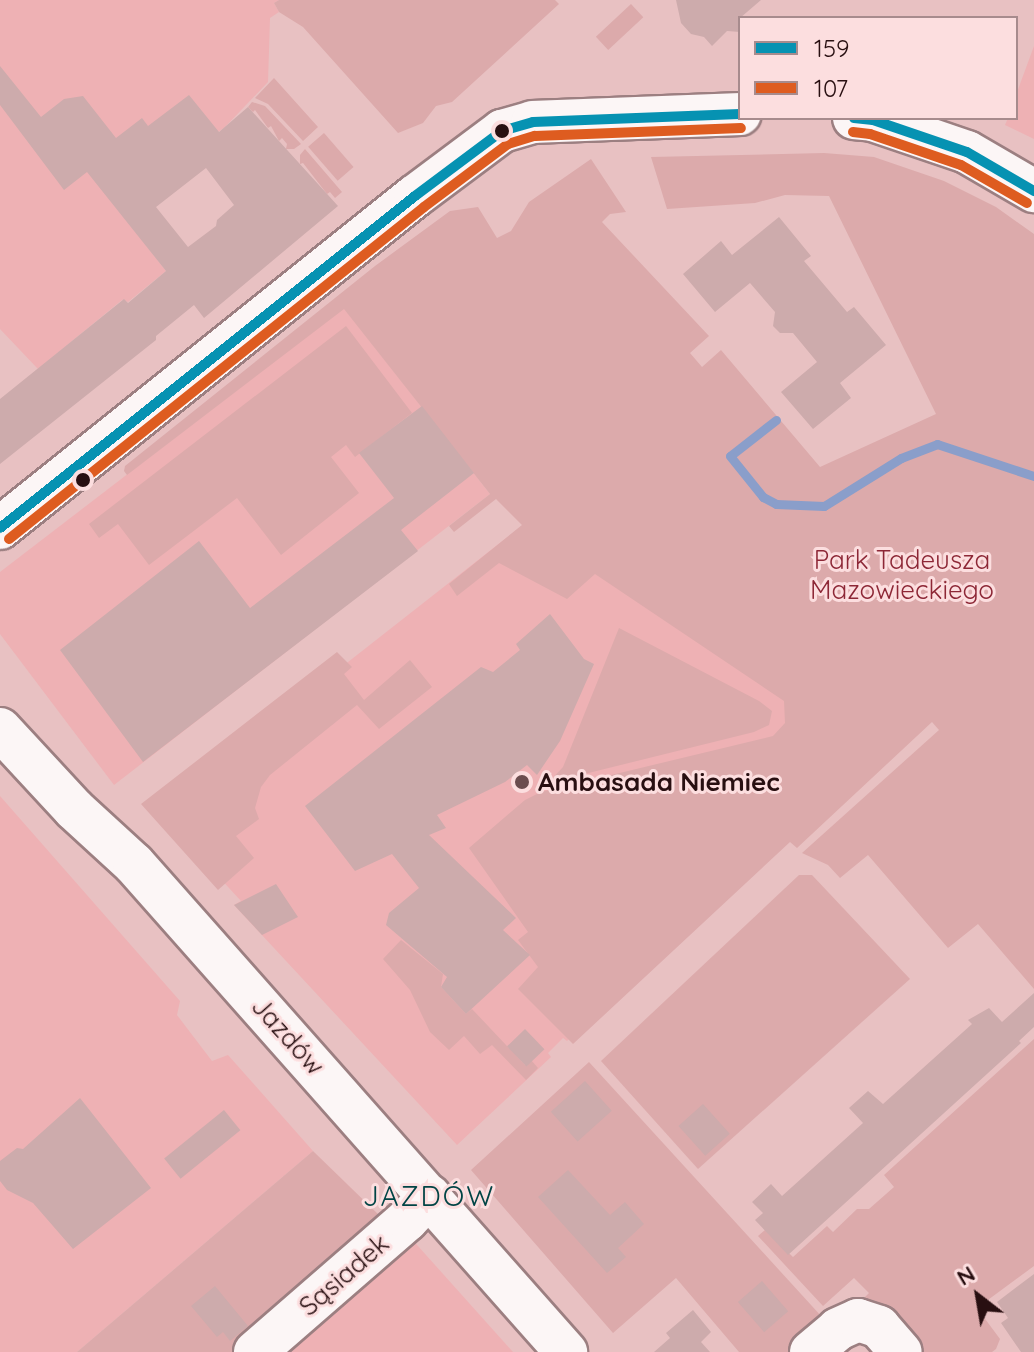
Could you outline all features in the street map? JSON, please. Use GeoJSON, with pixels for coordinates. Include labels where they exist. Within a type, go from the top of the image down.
{"type":"FeatureCollection","features":[{"type":"Feature","properties":{"kind":"street"},"geometry":{"type":"LineString","coordinates":[[0,528],[403,206],[502,131],[533,122],[738,114]]}},
{"type":"Feature","properties":{"kind":"street"},"geometry":{"type":"LineString","coordinates":[[873,120],[967,152],[1034,191]]}},
{"type":"Feature","properties":{"kind":"street","name":"Jazdów"},"geometry":{"type":"LineString","coordinates":[[0,729],[74,809],[134,864],[566,1352]]}},
{"type":"Feature","properties":{"kind":"street","name":"Sąsiadek"},"geometry":{"type":"LineString","coordinates":[[255,1352],[407,1220],[429,1196]]}},
{"type":"Feature","properties":{"kind":"street"},"geometry":{"type":"LineString","coordinates":[[811,1352],[838,1329],[879,1333]]}},
{"type":"Feature","properties":{"kind":"shaded area"},"geometry":{"type":"Polygon","coordinates":[[[0,0],[279,0],[274,3],[279,12],[270,18],[268,82],[225,127],[118,209],[166,271],[128,302],[122,300],[38,369],[0,329],[0,0]]]}},
{"type":"Feature","properties":{"kind":"shaded area"},"geometry":{"type":"Polygon","coordinates":[[[1034,46],[1034,139],[1005,125],[1007,120],[1018,120],[1018,90],[1034,46]]]}},
{"type":"Feature","properties":{"kind":"shaded area"},"geometry":{"type":"Polygon","coordinates":[[[344,308],[490,494],[114,785],[0,634],[0,572],[344,308]]]}},
{"type":"Feature","properties":{"kind":"shaded area","name":"Ambasada Niemiec"},"geometry":{"type":"Polygon","coordinates":[[[616,452],[880,752],[567,1041],[563,1038],[548,1053],[551,1057],[457,1145],[234,905],[241,901],[158,811],[616,452]]]}},
{"type":"Feature","properties":{"kind":"shaded area"},"geometry":{"type":"Polygon","coordinates":[[[0,796],[180,1001],[177,1015],[212,1061],[228,1055],[313,1151],[77,1352],[0,1352],[0,796]]]}},
{"type":"Feature","properties":{"kind":"shaded area"},"geometry":{"type":"Polygon","coordinates":[[[409,1236],[513,1352],[276,1352],[409,1236]]]}},
{"type":"Feature","properties":{"kind":"green space"},"geometry":{"type":"Polygon","coordinates":[[[279,0],[555,0],[559,4],[452,102],[436,106],[423,123],[398,133],[303,27],[279,12],[274,3],[279,0]]]}},
{"type":"Feature","properties":{"kind":"green space"},"geometry":{"type":"Polygon","coordinates":[[[631,4],[643,17],[608,50],[596,37],[631,4]]]}},
{"type":"Feature","properties":{"kind":"green space"},"geometry":{"type":"Polygon","coordinates":[[[274,78],[318,127],[303,141],[268,104],[255,98],[274,78]]]}},
{"type":"Feature","properties":{"kind":"green space"},"geometry":{"type":"Polygon","coordinates":[[[252,102],[265,106],[301,144],[294,149],[286,149],[287,144],[282,138],[279,141],[271,126],[268,128],[255,110],[253,112],[248,107],[252,102]]]}},
{"type":"Feature","properties":{"kind":"green space"},"geometry":{"type":"Polygon","coordinates":[[[324,133],[354,167],[338,181],[308,147],[324,133]]]}},
{"type":"Feature","properties":{"kind":"green space"},"geometry":{"type":"Polygon","coordinates":[[[305,149],[342,192],[335,198],[330,192],[327,194],[303,163],[300,164],[300,155],[305,149]]]}},
{"type":"Feature","properties":{"kind":"green space","name":"Park Tadeusza Mazowieckiego"},"geometry":{"type":"Polygon","coordinates":[[[824,153],[874,157],[944,181],[996,207],[1034,234],[1034,989],[978,924],[948,948],[868,855],[840,878],[828,865],[802,853],[939,730],[932,722],[797,848],[790,842],[573,1044],[518,989],[538,967],[518,940],[528,932],[469,848],[525,800],[541,792],[773,736],[785,723],[784,701],[595,574],[567,599],[499,563],[457,596],[449,584],[522,525],[496,499],[454,532],[449,526],[490,494],[344,309],[127,475],[125,466],[375,266],[450,211],[478,207],[497,238],[511,231],[529,202],[591,159],[626,212],[610,214],[602,222],[709,336],[690,353],[702,367],[721,350],[820,467],[936,414],[829,196],[785,195],[755,203],[667,209],[651,157],[824,153]]]}},
{"type":"Feature","properties":{"kind":"green space"},"geometry":{"type":"Polygon","coordinates":[[[346,326],[412,413],[355,457],[346,445],[331,457],[359,493],[281,555],[237,498],[149,565],[118,524],[99,538],[89,524],[346,326]]]}},
{"type":"Feature","properties":{"kind":"green space"},"geometry":{"type":"Polygon","coordinates":[[[619,628],[759,701],[772,711],[769,725],[754,732],[548,783],[563,767],[619,628]]]}},
{"type":"Feature","properties":{"kind":"green space"},"geometry":{"type":"Polygon","coordinates":[[[337,652],[352,667],[344,674],[364,700],[410,660],[432,687],[379,729],[357,705],[270,775],[261,787],[255,808],[259,819],[236,836],[254,858],[218,890],[141,804],[337,652]]]}},
{"type":"Feature","properties":{"kind":"green space"},"geometry":{"type":"Polygon","coordinates":[[[799,875],[812,875],[910,979],[698,1169],[601,1061],[799,875]]]}},
{"type":"Feature","properties":{"kind":"green space"},"geometry":{"type":"Polygon","coordinates":[[[401,940],[443,974],[441,987],[466,1014],[472,1009],[525,1065],[531,1060],[538,1068],[526,1080],[492,1045],[480,1054],[464,1036],[449,1050],[430,1032],[410,990],[383,959],[401,940]]]}},
{"type":"Feature","properties":{"kind":"green space"},"geometry":{"type":"Polygon","coordinates":[[[1034,1039],[1034,1266],[977,1308],[1000,1339],[996,1349],[992,1352],[919,1352],[864,1298],[869,1293],[854,1278],[823,1306],[758,1236],[765,1230],[793,1257],[827,1226],[833,1232],[857,1209],[869,1209],[894,1187],[884,1175],[1034,1039]]]}},
{"type":"Feature","properties":{"kind":"green space"},"geometry":{"type":"Polygon","coordinates":[[[589,1062],[822,1317],[799,1352],[739,1352],[676,1278],[613,1333],[471,1170],[589,1062]]]}},
{"type":"Feature","properties":{"kind":"green space"},"geometry":{"type":"Polygon","coordinates":[[[313,1151],[381,1217],[239,1352],[77,1352],[313,1151]]]}},
{"type":"Feature","properties":{"kind":"building"},"geometry":{"type":"Polygon","coordinates":[[[676,0],[761,0],[742,16],[738,16],[738,32],[727,31],[712,46],[704,37],[691,34],[681,23],[676,0]]]}},
{"type":"Feature","properties":{"kind":"building"},"geometry":{"type":"Polygon","coordinates":[[[0,66],[41,117],[64,99],[83,96],[116,138],[142,118],[148,126],[189,95],[219,132],[248,107],[338,206],[204,318],[194,305],[156,336],[156,340],[0,464],[0,399],[124,299],[128,303],[166,271],[87,172],[64,190],[0,105],[0,66]],[[206,168],[156,207],[188,247],[216,226],[217,220],[234,205],[206,168]]]}},
{"type":"Feature","properties":{"kind":"building"},"geometry":{"type":"Polygon","coordinates":[[[779,217],[811,256],[804,261],[847,312],[854,307],[886,345],[840,383],[851,398],[813,429],[781,392],[817,362],[793,333],[780,333],[773,326],[775,312],[750,283],[715,312],[683,274],[721,241],[732,255],[779,217]]]}},
{"type":"Feature","properties":{"kind":"building"},"geometry":{"type":"Polygon","coordinates":[[[422,406],[474,473],[401,530],[418,551],[143,762],[60,650],[199,541],[250,608],[394,498],[359,453],[422,406]]]}},
{"type":"Feature","properties":{"kind":"building"},"geometry":{"type":"Polygon","coordinates":[[[550,614],[584,659],[594,664],[560,741],[537,775],[527,765],[505,782],[437,815],[446,828],[429,835],[516,918],[503,930],[530,955],[466,1014],[441,987],[447,977],[386,925],[389,913],[419,888],[392,854],[355,871],[305,806],[481,667],[493,672],[520,650],[516,644],[550,614]]]}},
{"type":"Feature","properties":{"kind":"building"},"geometry":{"type":"Polygon","coordinates":[[[276,884],[298,917],[262,935],[234,905],[276,884]]]}},
{"type":"Feature","properties":{"kind":"building"},"geometry":{"type":"Polygon","coordinates":[[[1034,993],[1034,1027],[1019,1041],[1021,1043],[788,1255],[755,1220],[763,1213],[752,1202],[771,1184],[782,1196],[863,1123],[849,1108],[868,1091],[883,1104],[972,1024],[968,1020],[989,1008],[1002,1022],[1034,993]]]}},
{"type":"Feature","properties":{"kind":"building"},"geometry":{"type":"Polygon","coordinates":[[[525,1029],[544,1049],[526,1067],[507,1046],[525,1029]]]}},
{"type":"Feature","properties":{"kind":"building"},"geometry":{"type":"Polygon","coordinates":[[[585,1081],[612,1111],[578,1142],[551,1112],[585,1081]]]}},
{"type":"Feature","properties":{"kind":"building"},"geometry":{"type":"Polygon","coordinates":[[[80,1098],[151,1188],[73,1249],[33,1203],[7,1190],[0,1181],[0,1161],[17,1148],[23,1149],[80,1098]]]}},
{"type":"Feature","properties":{"kind":"building"},"geometry":{"type":"Polygon","coordinates":[[[703,1104],[730,1134],[705,1156],[678,1126],[703,1104]]]}},
{"type":"Feature","properties":{"kind":"building"},"geometry":{"type":"Polygon","coordinates":[[[224,1110],[240,1130],[181,1179],[164,1158],[224,1110]]]}},
{"type":"Feature","properties":{"kind":"building"},"geometry":{"type":"Polygon","coordinates":[[[568,1170],[610,1215],[625,1202],[644,1224],[618,1248],[626,1257],[607,1273],[538,1197],[568,1170]]]}},
{"type":"Feature","properties":{"kind":"building"},"geometry":{"type":"Polygon","coordinates":[[[1034,1274],[1034,1352],[1021,1352],[1001,1323],[1008,1318],[997,1302],[1034,1274]]]}},
{"type":"Feature","properties":{"kind":"building"},"geometry":{"type":"Polygon","coordinates":[[[762,1281],[788,1311],[764,1332],[738,1302],[762,1281]]]}},
{"type":"Feature","properties":{"kind":"building"},"geometry":{"type":"Polygon","coordinates":[[[215,1286],[248,1326],[230,1341],[223,1332],[217,1337],[191,1306],[215,1286]]]}},
{"type":"Feature","properties":{"kind":"building"},"geometry":{"type":"Polygon","coordinates":[[[693,1310],[711,1332],[701,1342],[710,1352],[654,1352],[670,1338],[666,1333],[693,1310]]]}},
{"type":"Feature","properties":{"kind":"waterway"},"geometry":{"type":"LineString","coordinates":[[776,420],[730,456],[763,497],[776,504],[824,506],[901,458],[937,444],[1034,476]]}},
{"type":"Feature","properties":{"kind":"transit line","name":"159"},"geometry":{"type":"LineString","coordinates":[[0,528],[415,196],[502,131],[533,122],[738,114]]}},
{"type":"Feature","properties":{"kind":"transit line","name":"159"},"geometry":{"type":"LineString","coordinates":[[873,120],[967,152],[1034,191]]}},
{"type":"Feature","properties":{"kind":"transit line","name":"107"},"geometry":{"type":"LineString","coordinates":[[9,539],[424,207],[508,144],[535,136],[741,128]]}},
{"type":"Feature","properties":{"kind":"transit line","name":"107"},"geometry":{"type":"LineString","coordinates":[[853,132],[870,134],[961,165],[1027,203]]}},
{"type":"Feature","properties":{"kind":"place","name":"Ambasada Niemiec"},"geometry":{"type":"Point","coordinates":[522,782]}},
{"type":"Feature","properties":{"kind":"district","name":"JAZDÓW"},"geometry":{"type":"Point","coordinates":[429,1196]}}]}
